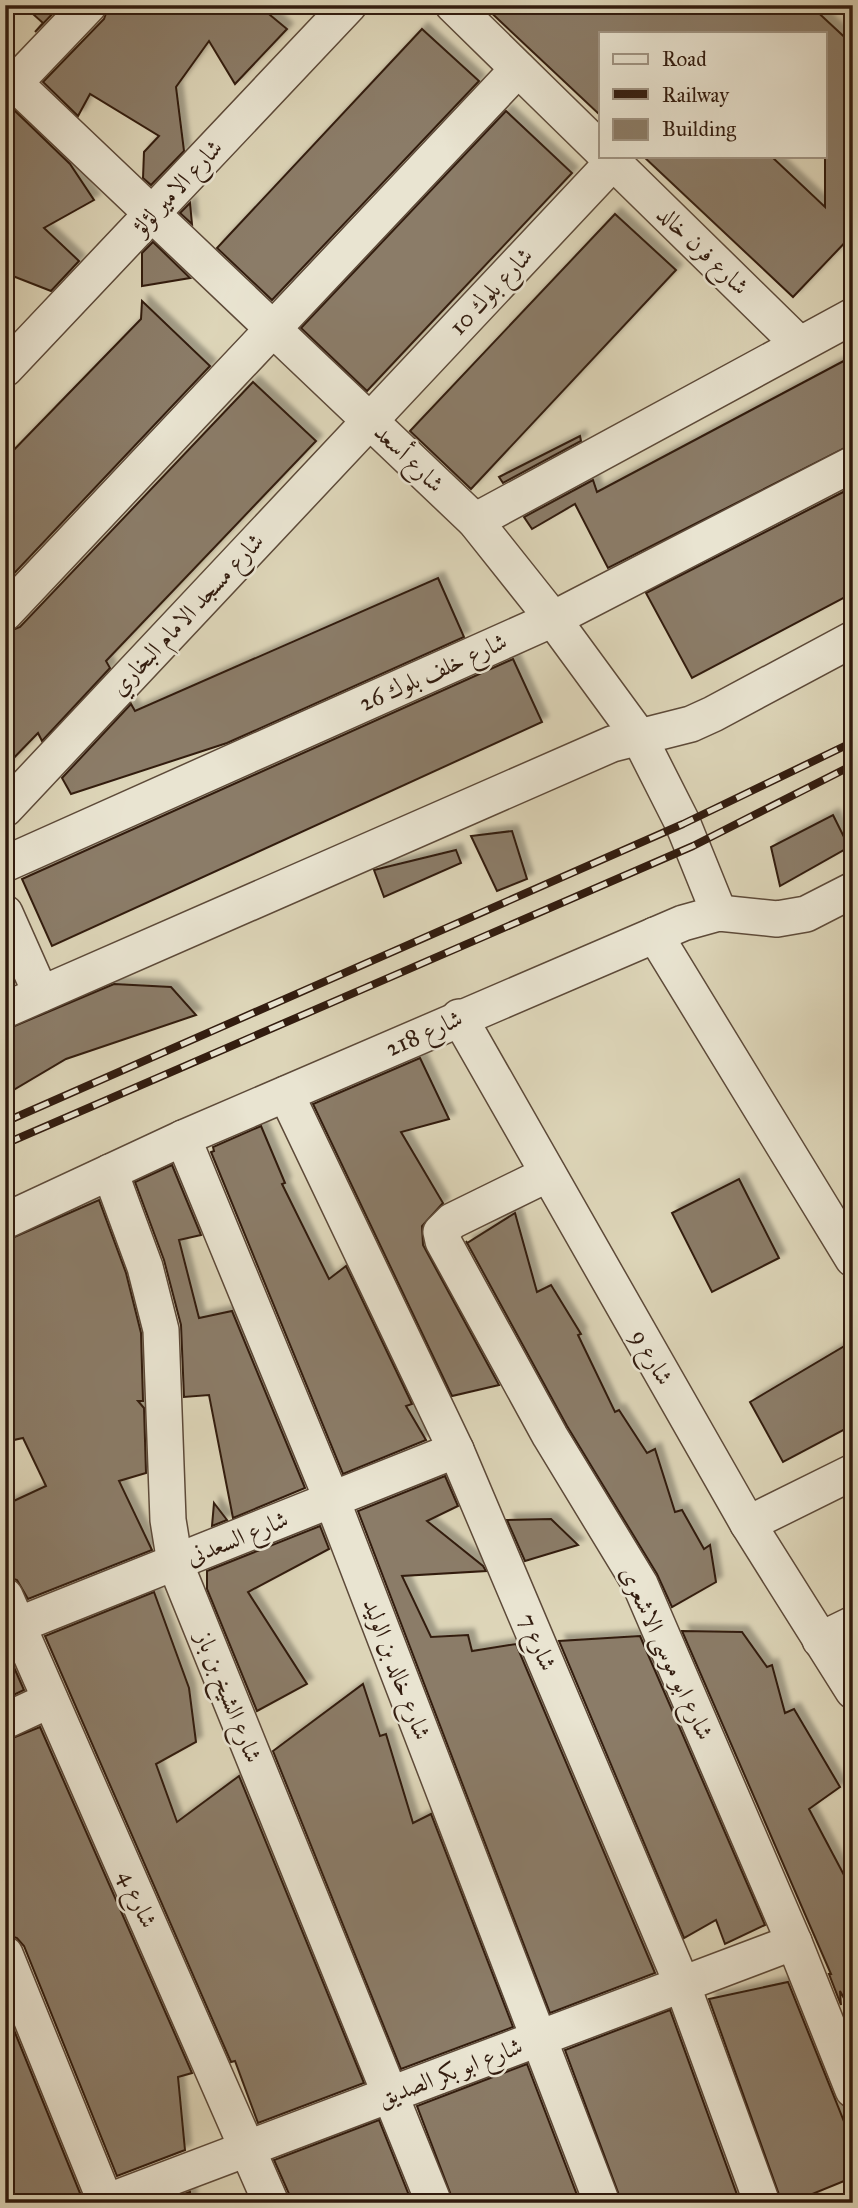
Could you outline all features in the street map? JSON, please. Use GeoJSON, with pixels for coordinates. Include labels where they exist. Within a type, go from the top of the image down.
{"type":"FeatureCollection","features":[{"type":"Feature","properties":{"kind":"street"},"geometry":{"type":"LineString","coordinates":[[8,84],[89,5]]}},
{"type":"Feature","properties":{"kind":"street","name":"شارع فرن خالد"},"geometry":{"type":"LineString","coordinates":[[453,5],[599,148]]}},
{"type":"Feature","properties":{"kind":"street","name":"شارع الامير لؤلؤ"},"geometry":{"type":"LineString","coordinates":[[5,369],[152,214],[340,8]]}},
{"type":"Feature","properties":{"kind":"street"},"geometry":{"type":"LineString","coordinates":[[5,613],[518,69]]}},
{"type":"Feature","properties":{"kind":"street","name":"شارع أسعد"},"geometry":{"type":"LineString","coordinates":[[8,84],[152,214],[475,521],[553,619],[638,735],[683,824],[719,914]]}},
{"type":"Feature","properties":{"kind":"street","name":"شارع بلوك 10"},"geometry":{"type":"LineString","coordinates":[[370,419],[605,158]]}},
{"type":"Feature","properties":{"kind":"street","name":"شارع فرن خالد"},"geometry":{"type":"LineString","coordinates":[[609,158],[799,344]]}},
{"type":"Feature","properties":{"kind":"street"},"geometry":{"type":"LineString","coordinates":[[475,521],[853,316]]}},
{"type":"Feature","properties":{"kind":"street","name":"شارع مسجد الامام البخاري"},"geometry":{"type":"LineString","coordinates":[[5,809],[370,419]]}},
{"type":"Feature","properties":{"kind":"street","name":"شارع خلف بلوك 26"},"geometry":{"type":"LineString","coordinates":[[5,864],[553,619],[853,464]]}},
{"type":"Feature","properties":{"kind":"street"},"geometry":{"type":"LineString","coordinates":[[5,1010],[612,744],[638,735],[691,724],[853,639]]}},
{"type":"Feature","properties":{"kind":"street","name":"شارع 218"},"geometry":{"type":"LineString","coordinates":[[5,1221],[183,1138],[459,1017],[683,923],[719,914],[777,919],[806,914],[853,890]]}},
{"type":"Feature","properties":{"kind":"street"},"geometry":{"type":"LineString","coordinates":[[5,913],[41,993]]}},
{"type":"Feature","properties":{"kind":"street"},"geometry":{"type":"LineString","coordinates":[[655,935],[853,1259]]}},
{"type":"Feature","properties":{"kind":"street","name":"شارع 9"},"geometry":{"type":"LineString","coordinates":[[459,1017],[748,1524],[853,1692]]}},
{"type":"Feature","properties":{"kind":"street","name":"شارع 7"},"geometry":{"type":"LineString","coordinates":[[286,1094],[456,1450],[682,1984],[762,2203]]}},
{"type":"Feature","properties":{"kind":"street","name":"شارع خالد بن الوليد"},"geometry":{"type":"LineString","coordinates":[[183,1138],[332,1500],[602,2203]]}},
{"type":"Feature","properties":{"kind":"street","name":"شارع الشيخ بن باز"},"geometry":{"type":"LineString","coordinates":[[110,1172],[145,1267],[162,1330],[168,1520],[175,1563],[434,2203]]}},
{"type":"Feature","properties":{"kind":"street","name":"شارع ابو موسى الاشعرى"},"geometry":{"type":"LineString","coordinates":[[548,1174],[452,1221],[441,1232],[443,1241],[555,1447],[640,1584],[794,1942],[853,2090]]}},
{"type":"Feature","properties":{"kind":"street","name":"شارع السعدنى"},"geometry":{"type":"LineString","coordinates":[[12,1610],[175,1563],[456,1450]]}},
{"type":"Feature","properties":{"kind":"street"},"geometry":{"type":"LineString","coordinates":[[748,1524],[853,1472]]}},
{"type":"Feature","properties":{"kind":"street","name":"شارع 4"},"geometry":{"type":"LineString","coordinates":[[12,1610],[271,2203]]}},
{"type":"Feature","properties":{"kind":"street"},"geometry":{"type":"LineString","coordinates":[[820,1640],[853,1624]]}},
{"type":"Feature","properties":{"kind":"street"},"geometry":{"type":"LineString","coordinates":[[5,1721],[50,1700]]}},
{"type":"Feature","properties":{"kind":"street","name":"شارع ابو بكر الصديق"},"geometry":{"type":"LineString","coordinates":[[106,2202],[248,2146],[794,1942]]}},
{"type":"Feature","properties":{"kind":"street"},"geometry":{"type":"LineString","coordinates":[[5,1954],[106,2202]]}},
{"type":"Feature","properties":{"kind":"building"},"geometry":{"type":"Polygon","coordinates":[[[23,5],[61,5],[35,32],[43,23],[23,5]]]}},
{"type":"Feature","properties":{"kind":"building"},"geometry":{"type":"Polygon","coordinates":[[[109,5],[258,5],[287,29],[235,84],[209,41],[176,87],[184,151],[151,185],[143,178],[144,152],[159,136],[90,94],[78,116],[43,82],[104,19],[109,5]]]}},
{"type":"Feature","properties":{"kind":"building"},"geometry":{"type":"Polygon","coordinates":[[[483,5],[810,5],[853,45],[853,234],[793,297],[645,158],[773,158],[825,207],[826,32],[599,32],[599,114],[483,5]]]}},
{"type":"Feature","properties":{"kind":"building"},"geometry":{"type":"Polygon","coordinates":[[[422,29],[479,81],[272,300],[217,248],[422,29]]]}},
{"type":"Feature","properties":{"kind":"building"},"geometry":{"type":"Polygon","coordinates":[[[14,110],[70,164],[94,200],[44,228],[79,261],[51,291],[5,273],[5,113],[14,110]]]}},
{"type":"Feature","properties":{"kind":"building"},"geometry":{"type":"Polygon","coordinates":[[[506,111],[572,173],[367,391],[301,328],[506,111]]]}},
{"type":"Feature","properties":{"kind":"building"},"geometry":{"type":"Polygon","coordinates":[[[190,203],[192,224],[180,213],[190,203]]]}},
{"type":"Feature","properties":{"kind":"building"},"geometry":{"type":"Polygon","coordinates":[[[615,214],[676,270],[471,489],[410,431],[615,214]]]}},
{"type":"Feature","properties":{"kind":"building"},"geometry":{"type":"Polygon","coordinates":[[[153,242],[190,278],[142,286],[142,253],[153,242]]]}},
{"type":"Feature","properties":{"kind":"building"},"geometry":{"type":"Polygon","coordinates":[[[142,301],[210,366],[5,583],[5,459],[141,319],[142,301]]]}},
{"type":"Feature","properties":{"kind":"building"},"geometry":{"type":"Polygon","coordinates":[[[853,356],[853,444],[608,568],[575,504],[532,529],[524,517],[593,480],[597,492],[853,356]]]}},
{"type":"Feature","properties":{"kind":"building"},"geometry":{"type":"Polygon","coordinates":[[[253,382],[316,441],[106,661],[110,668],[42,741],[38,733],[5,767],[5,633],[20,627],[253,382]]]}},
{"type":"Feature","properties":{"kind":"building"},"geometry":{"type":"Polygon","coordinates":[[[580,436],[581,441],[503,483],[499,477],[580,436]]]}},
{"type":"Feature","properties":{"kind":"building"},"geometry":{"type":"Polygon","coordinates":[[[853,487],[853,593],[692,678],[646,593],[853,487]]]}},
{"type":"Feature","properties":{"kind":"building"},"geometry":{"type":"Polygon","coordinates":[[[438,578],[464,637],[227,743],[71,794],[62,778],[131,704],[135,711],[438,578]]]}},
{"type":"Feature","properties":{"kind":"building"},"geometry":{"type":"Polygon","coordinates":[[[513,659],[542,722],[52,946],[22,879],[513,659]]]}},
{"type":"Feature","properties":{"kind":"building"},"geometry":{"type":"Polygon","coordinates":[[[833,815],[849,847],[780,886],[771,847],[833,815]]]}},
{"type":"Feature","properties":{"kind":"building"},"geometry":{"type":"Polygon","coordinates":[[[512,831],[527,879],[497,891],[471,836],[512,831]]]}},
{"type":"Feature","properties":{"kind":"building"},"geometry":{"type":"Polygon","coordinates":[[[456,850],[461,863],[384,897],[374,870],[456,850]]]}},
{"type":"Feature","properties":{"kind":"building"},"geometry":{"type":"Polygon","coordinates":[[[114,984],[171,987],[196,1015],[66,1059],[5,1095],[5,1030],[114,984]]]}},
{"type":"Feature","properties":{"kind":"building"},"geometry":{"type":"Polygon","coordinates":[[[420,1058],[449,1119],[401,1132],[443,1203],[422,1226],[423,1245],[499,1385],[452,1396],[313,1104],[420,1058]]]}},
{"type":"Feature","properties":{"kind":"building"},"geometry":{"type":"Polygon","coordinates":[[[261,1126],[285,1183],[282,1184],[329,1279],[346,1266],[412,1404],[406,1406],[426,1440],[343,1474],[211,1152],[214,1151],[213,1147],[261,1126]]]}},
{"type":"Feature","properties":{"kind":"building"},"geometry":{"type":"Polygon","coordinates":[[[172,1165],[201,1235],[179,1240],[199,1318],[232,1311],[305,1488],[233,1518],[209,1395],[184,1397],[181,1325],[164,1260],[135,1182],[172,1165]]]}},
{"type":"Feature","properties":{"kind":"building"},"geometry":{"type":"Polygon","coordinates":[[[739,1179],[779,1258],[712,1292],[672,1213],[739,1179]]]}},
{"type":"Feature","properties":{"kind":"building"},"geometry":{"type":"Polygon","coordinates":[[[99,1200],[126,1273],[141,1333],[143,1401],[138,1401],[144,1408],[146,1473],[119,1481],[152,1550],[28,1599],[17,1580],[5,1576],[5,1505],[46,1486],[23,1438],[5,1442],[5,1241],[99,1200]]]}},
{"type":"Feature","properties":{"kind":"building"},"geometry":{"type":"Polygon","coordinates":[[[515,1213],[537,1292],[551,1285],[581,1334],[578,1335],[615,1412],[619,1410],[647,1453],[655,1449],[675,1512],[682,1510],[704,1549],[710,1545],[716,1582],[672,1607],[657,1574],[567,1426],[467,1243],[515,1213]]]}},
{"type":"Feature","properties":{"kind":"building"},"geometry":{"type":"Polygon","coordinates":[[[853,1341],[853,1425],[783,1462],[750,1402],[853,1341]]]}},
{"type":"Feature","properties":{"kind":"building"},"geometry":{"type":"Polygon","coordinates":[[[445,1476],[458,1506],[427,1521],[486,1571],[402,1576],[431,1637],[468,1635],[472,1651],[516,1644],[655,1973],[550,2013],[358,1511],[445,1476]]]}},
{"type":"Feature","properties":{"kind":"building"},"geometry":{"type":"Polygon","coordinates":[[[214,1503],[227,1520],[212,1526],[214,1503]]]}},
{"type":"Feature","properties":{"kind":"building"},"geometry":{"type":"Polygon","coordinates":[[[551,1519],[578,1545],[525,1561],[507,1520],[551,1519]]]}},
{"type":"Feature","properties":{"kind":"building"},"geometry":{"type":"Polygon","coordinates":[[[320,1526],[329,1549],[248,1592],[307,1684],[257,1711],[207,1589],[207,1571],[320,1526]]]}},
{"type":"Feature","properties":{"kind":"building"},"geometry":{"type":"Polygon","coordinates":[[[154,1592],[189,1688],[196,1742],[156,1764],[177,1822],[239,1776],[364,2083],[258,2123],[235,2061],[231,2062],[45,1636],[154,1592]]]}},
{"type":"Feature","properties":{"kind":"building"},"geometry":{"type":"Polygon","coordinates":[[[682,1631],[742,1632],[767,1667],[772,1665],[785,1713],[794,1709],[840,1787],[809,1809],[853,1892],[853,2015],[840,1991],[841,2005],[831,1974],[682,1631]]]}},
{"type":"Feature","properties":{"kind":"building"},"geometry":{"type":"Polygon","coordinates":[[[640,1636],[765,1925],[725,1944],[716,1920],[684,1938],[559,1641],[640,1636]]]}},
{"type":"Feature","properties":{"kind":"building"},"geometry":{"type":"Polygon","coordinates":[[[5,1647],[24,1690],[5,1699],[5,1647]]]}},
{"type":"Feature","properties":{"kind":"building"},"geometry":{"type":"Polygon","coordinates":[[[363,1684],[380,1736],[386,1734],[413,1823],[431,1814],[513,2027],[401,2069],[273,1751],[363,1684]]]}},
{"type":"Feature","properties":{"kind":"building"},"geometry":{"type":"Polygon","coordinates":[[[40,1727],[192,2073],[178,2077],[185,2150],[117,2176],[24,1946],[17,1938],[5,1934],[5,1741],[40,1727]]]}},
{"type":"Feature","properties":{"kind":"building"},"geometry":{"type":"Polygon","coordinates":[[[788,1982],[847,2129],[849,2179],[812,2194],[814,2203],[782,2203],[709,1999],[788,1982]]]}},
{"type":"Feature","properties":{"kind":"building"},"geometry":{"type":"Polygon","coordinates":[[[5,2008],[84,2203],[5,2203],[5,2008]]]}},
{"type":"Feature","properties":{"kind":"building"},"geometry":{"type":"Polygon","coordinates":[[[670,2010],[740,2203],[622,2203],[565,2050],[670,2010]]]}},
{"type":"Feature","properties":{"kind":"building"},"geometry":{"type":"Polygon","coordinates":[[[527,2064],[580,2203],[454,2203],[417,2106],[527,2064]]]}},
{"type":"Feature","properties":{"kind":"building"},"geometry":{"type":"Polygon","coordinates":[[[379,2120],[412,2203],[293,2203],[274,2160],[379,2120]]]}},
{"type":"Feature","properties":{"kind":"building"},"geometry":{"type":"Polygon","coordinates":[[[190,2192],[191,2203],[161,2203],[190,2192]]]}},
{"type":"Feature","properties":{"kind":"railway"},"geometry":{"type":"LineString","coordinates":[[5,1122],[683,824],[853,742]]}},
{"type":"Feature","properties":{"kind":"railway"},"geometry":{"type":"LineString","coordinates":[[5,1144],[693,846],[853,765]]}}]}
